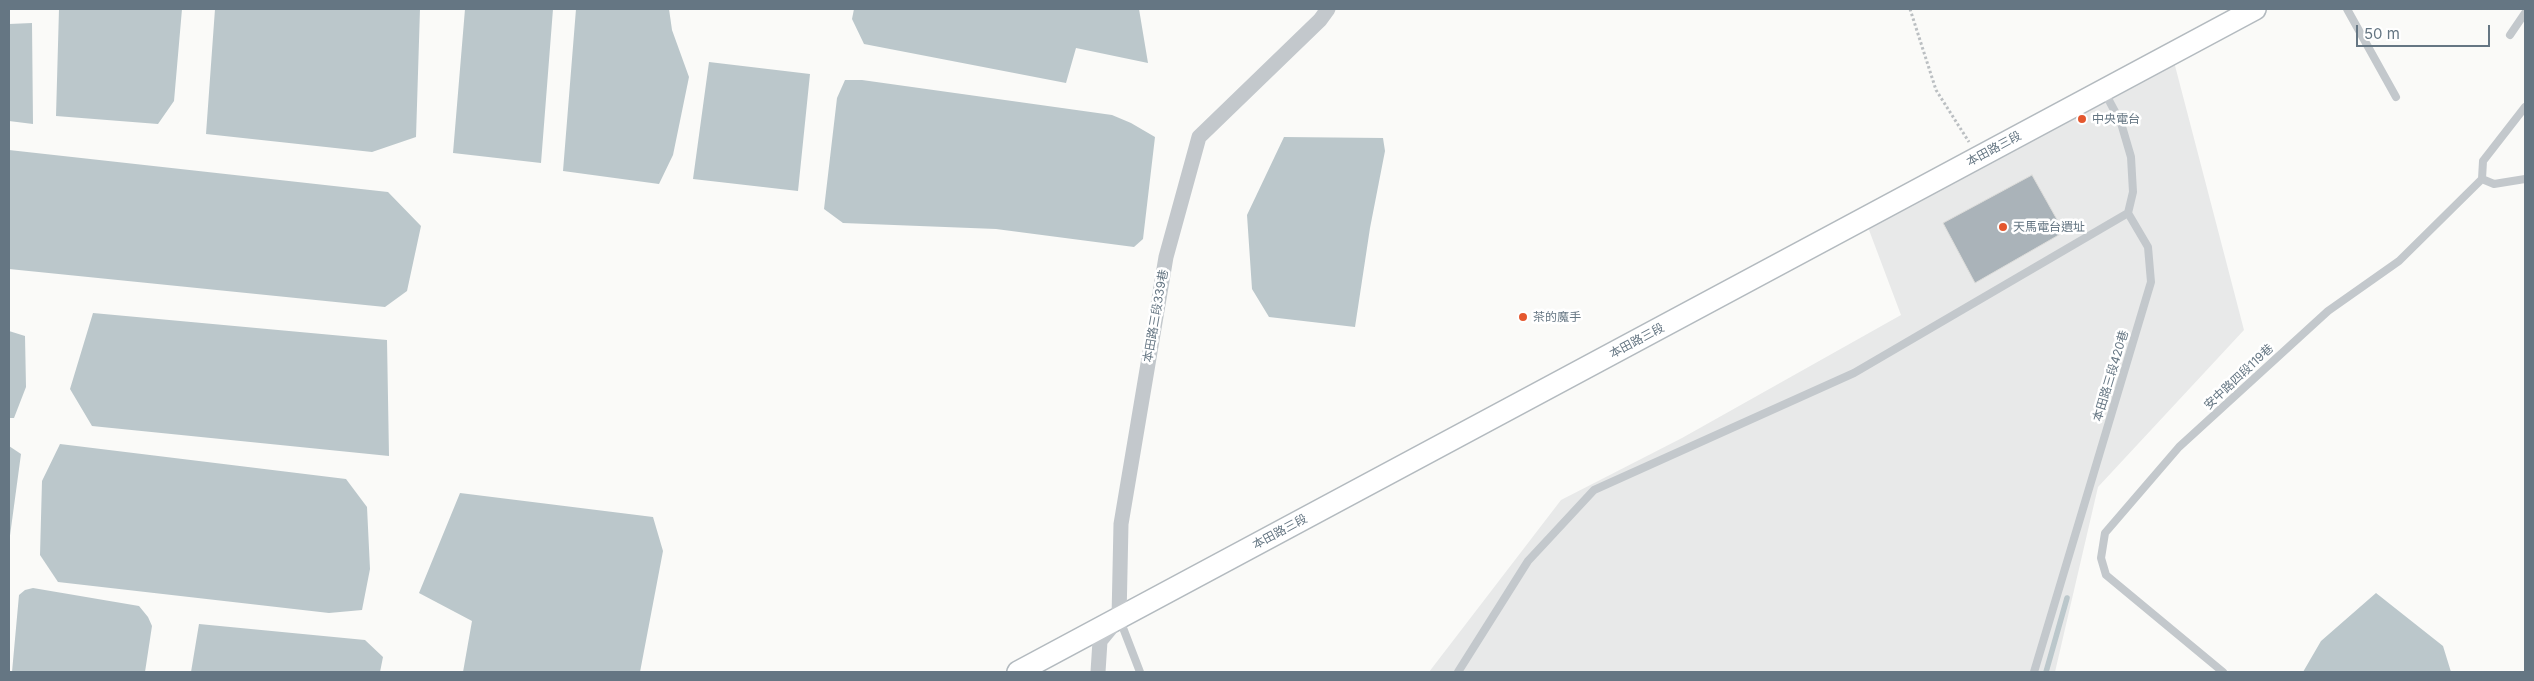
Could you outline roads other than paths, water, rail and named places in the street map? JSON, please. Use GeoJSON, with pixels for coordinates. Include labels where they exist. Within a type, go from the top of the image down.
{"type":"FeatureCollection","features":[{"type":"Feature","properties":{"kind":"street","name":"本田路三段339巷"},"geometry":{"type":"LineString","coordinates":[[1119,618],[1121,524],[1166,257],[1199,137],[1320,20],[1328,9]]}},
{"type":"Feature","properties":{"kind":"street","name":"本田路三段"},"geometry":{"type":"LineString","coordinates":[[1018,672],[2256,9]]}},
{"type":"Feature","properties":{"kind":"street"},"geometry":{"type":"LineString","coordinates":[[1098,672],[1100,641],[1119,618]]}},
{"type":"Feature","properties":{"kind":"lane"},"geometry":{"type":"LineString","coordinates":[[2347,9],[2396,97]]}},
{"type":"Feature","properties":{"kind":"lane"},"geometry":{"type":"LineString","coordinates":[[2510,35],[2525,14]]}},
{"type":"Feature","properties":{"kind":"lane"},"geometry":{"type":"LineString","coordinates":[[1458,672],[1528,560],[1594,490],[1854,373],[2128,213],[2133,192],[2131,157],[2121,123],[2104,90]]}},
{"type":"Feature","properties":{"kind":"lane"},"geometry":{"type":"LineString","coordinates":[[2525,107],[2483,161],[2482,179],[2494,184],[2525,179]]}},
{"type":"Feature","properties":{"kind":"lane","name":"安中路四段119巷"},"geometry":{"type":"LineString","coordinates":[[2223,672],[2106,575],[2101,558],[2105,534],[2179,448],[2328,311],[2399,261],[2482,179]]}},
{"type":"Feature","properties":{"kind":"lane","name":"本田路三段420巷"},"geometry":{"type":"LineString","coordinates":[[2034,672],[2151,282],[2148,247],[2128,213]]}},
{"type":"Feature","properties":{"kind":"lane"},"geometry":{"type":"LineString","coordinates":[[1119,618],[1140,672]]}},
{"type":"Feature","properties":{"kind":"waterway"},"geometry":{"type":"LineString","coordinates":[[2046,672],[2067,598]]}},
{"type":"Feature","properties":{"kind":"place","name":"中央電台"},"geometry":{"type":"Point","coordinates":[2082,119]}},
{"type":"Feature","properties":{"kind":"place","name":"天馬電台遺址"},"geometry":{"type":"Point","coordinates":[2003,227]}},
{"type":"Feature","properties":{"kind":"place","name":"茶的魔手"},"geometry":{"type":"Point","coordinates":[1523,317]}}]}
